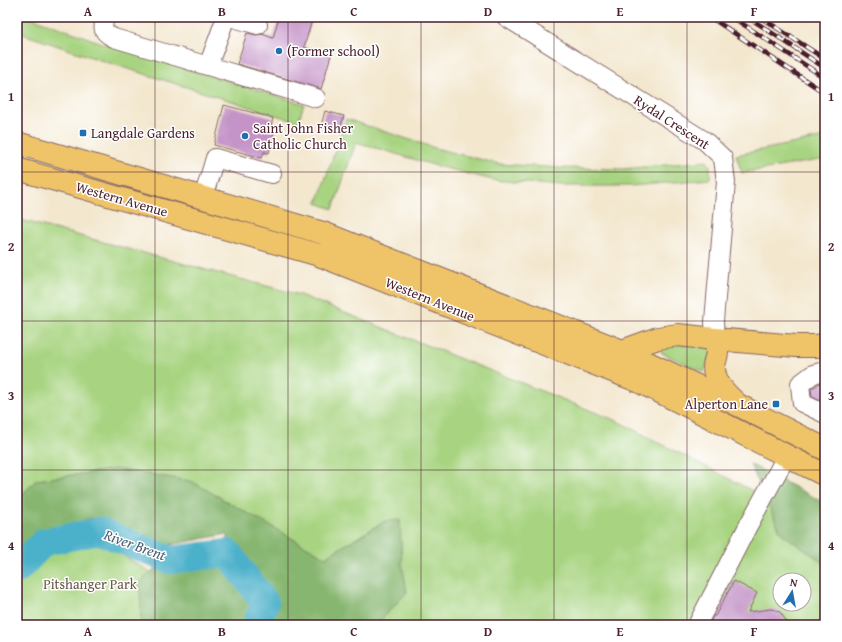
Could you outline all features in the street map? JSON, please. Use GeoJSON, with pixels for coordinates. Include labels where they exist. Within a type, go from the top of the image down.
{"type":"FeatureCollection","features":[{"type":"Feature","properties":{"kind":"main road","name":"Western Avenue"},"geometry":{"type":"LineString","coordinates":[[17,143],[323,233],[622,351],[738,405],[825,449]]}},
{"type":"Feature","properties":{"kind":"main road","name":"Western Avenue"},"geometry":{"type":"LineString","coordinates":[[17,169],[319,255],[638,381],[825,475]]}},
{"type":"Feature","properties":{"kind":"main road"},"geometry":{"type":"LineString","coordinates":[[622,351],[658,338],[678,335],[796,346],[815,346],[825,344]]}},
{"type":"Feature","properties":{"kind":"main road"},"geometry":{"type":"LineString","coordinates":[[715,339],[717,352],[714,361],[714,369],[717,382],[723,391],[738,405]]}},
{"type":"Feature","properties":{"kind":"street"},"geometry":{"type":"LineString","coordinates":[[208,66],[226,17]]}},
{"type":"Feature","properties":{"kind":"street"},"geometry":{"type":"LineString","coordinates":[[230,17],[258,25]]}},
{"type":"Feature","properties":{"kind":"street","name":"Rydal Crescent"},"geometry":{"type":"LineString","coordinates":[[506,17],[706,141],[723,158],[726,182],[714,321],[715,339]]}},
{"type":"Feature","properties":{"kind":"street"},"geometry":{"type":"LineString","coordinates":[[104,22],[106,34],[114,38],[316,98]]}},
{"type":"Feature","properties":{"kind":"street"},"geometry":{"type":"LineString","coordinates":[[203,198],[215,158],[272,174]]}},
{"type":"Feature","properties":{"kind":"street"},"geometry":{"type":"LineString","coordinates":[[825,371],[813,374],[800,384],[802,403],[825,414]]}},
{"type":"Feature","properties":{"kind":"street"},"geometry":{"type":"LineString","coordinates":[[697,625],[749,524],[787,455]]}},
{"type":"Feature","properties":{"kind":"green space"},"geometry":{"type":"Polygon","coordinates":[[[17,17],[30,17],[108,45],[304,104],[298,122],[103,61],[17,32],[17,17]]]}},
{"type":"Feature","properties":{"kind":"green space"},"geometry":{"type":"Polygon","coordinates":[[[346,119],[435,148],[499,164],[562,168],[623,169],[707,161],[710,166],[710,179],[631,186],[561,186],[493,180],[433,165],[356,142],[333,209],[317,203],[346,119]]]}},
{"type":"Feature","properties":{"kind":"green space"},"geometry":{"type":"Polygon","coordinates":[[[825,137],[825,159],[742,173],[736,155],[825,137]]]}},
{"type":"Feature","properties":{"kind":"green space"},"geometry":{"type":"Polygon","coordinates":[[[17,219],[300,295],[617,421],[825,528],[825,625],[279,625],[242,520],[120,500],[17,524],[17,219]]]}},
{"type":"Feature","properties":{"kind":"green space"},"geometry":{"type":"Polygon","coordinates":[[[667,343],[713,348],[704,372],[662,353],[660,347],[667,343]]]}},
{"type":"Feature","properties":{"kind":"green space"},"geometry":{"type":"Polygon","coordinates":[[[750,464],[825,503],[825,564],[781,533],[750,464]]]}},
{"type":"Feature","properties":{"kind":"green space"},"geometry":{"type":"Polygon","coordinates":[[[116,469],[191,481],[325,557],[385,521],[400,520],[402,564],[407,592],[376,625],[141,625],[140,582],[172,553],[225,544],[231,549],[227,534],[121,554],[92,518],[44,533],[17,564],[17,500],[36,480],[116,469]]]}},
{"type":"Feature","properties":{"kind":"green space","name":"Pitshanger Park"},"geometry":{"type":"Polygon","coordinates":[[[98,540],[155,575],[198,625],[17,625],[17,582],[50,551],[98,540]]]}},
{"type":"Feature","properties":{"kind":"building","name":"(Former school)"},"geometry":{"type":"Polygon","coordinates":[[[279,17],[313,17],[304,47],[331,55],[321,89],[237,64],[247,33],[256,35],[262,34],[273,38],[279,17]]]}},
{"type":"Feature","properties":{"kind":"building","name":"Saint John Fisher Catholic Church"},"geometry":{"type":"Polygon","coordinates":[[[224,105],[273,118],[271,127],[275,128],[269,153],[264,152],[262,158],[214,145],[224,105]]]}},
{"type":"Feature","properties":{"kind":"building"},"geometry":{"type":"Polygon","coordinates":[[[325,111],[344,116],[339,132],[321,126],[325,111]]]}},
{"type":"Feature","properties":{"kind":"building"},"geometry":{"type":"Polygon","coordinates":[[[825,382],[825,402],[812,396],[811,389],[818,384],[825,382]]]}},
{"type":"Feature","properties":{"kind":"building"},"geometry":{"type":"Polygon","coordinates":[[[734,581],[757,593],[748,612],[772,609],[772,612],[780,612],[789,625],[709,625],[713,616],[715,616],[734,581]]]}},
{"type":"Feature","properties":{"kind":"waterway","name":"River Brent"},"geometry":{"type":"LineString","coordinates":[[17,570],[44,542],[100,531],[170,560],[228,553],[265,603],[256,625]]}},
{"type":"Feature","properties":{"kind":"railway"},"geometry":{"type":"LineString","coordinates":[[710,17],[825,93]]}},
{"type":"Feature","properties":{"kind":"railway"},"geometry":{"type":"LineString","coordinates":[[732,17],[825,78]]}},
{"type":"Feature","properties":{"kind":"railway"},"geometry":{"type":"LineString","coordinates":[[748,17],[825,68]]}},
{"type":"Feature","properties":{"kind":"railway"},"geometry":{"type":"LineString","coordinates":[[760,17],[825,59]]}},
{"type":"Feature","properties":{"kind":"place","name":"(Former school)"},"geometry":{"type":"Point","coordinates":[279,51]}},
{"type":"Feature","properties":{"kind":"place","name":"Langdale Gardens"},"geometry":{"type":"Point","coordinates":[83,133]}},
{"type":"Feature","properties":{"kind":"place","name":"Saint John Fisher Catholic Church"},"geometry":{"type":"Point","coordinates":[245,136]}},
{"type":"Feature","properties":{"kind":"place","name":"Alperton Lane"},"geometry":{"type":"Point","coordinates":[776,404]}}]}
